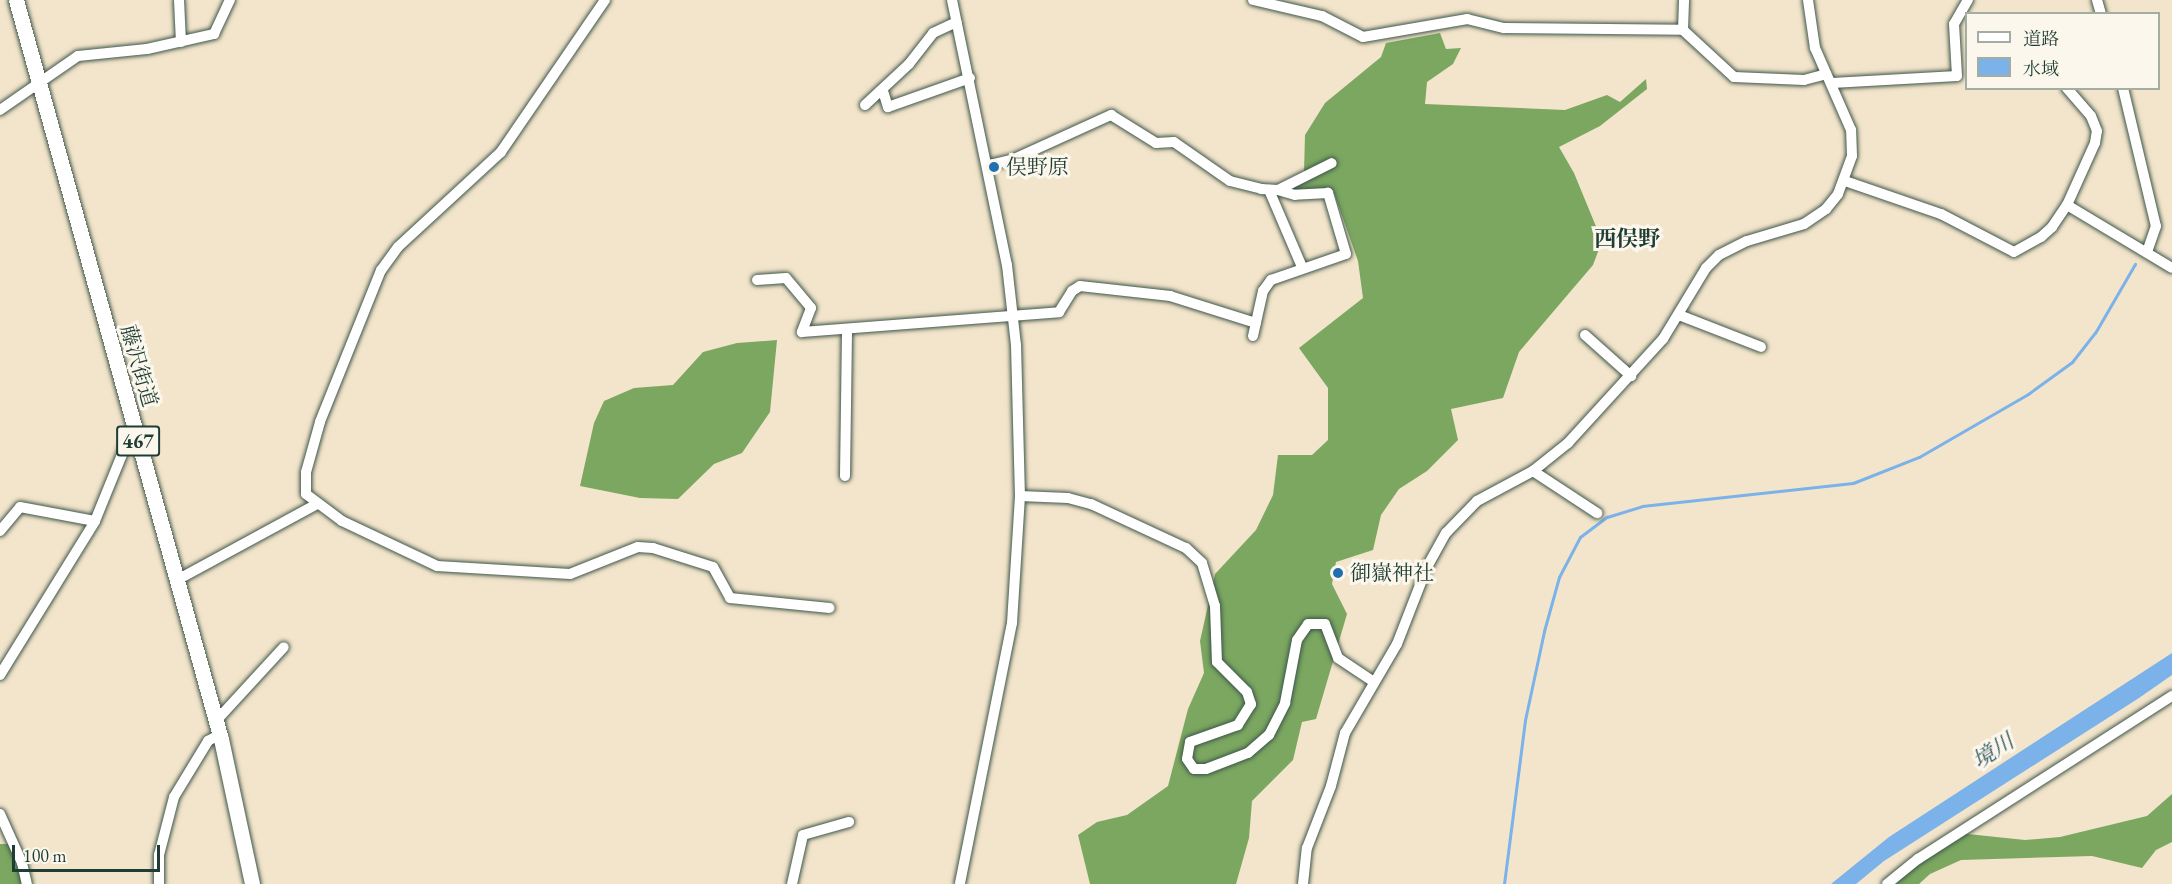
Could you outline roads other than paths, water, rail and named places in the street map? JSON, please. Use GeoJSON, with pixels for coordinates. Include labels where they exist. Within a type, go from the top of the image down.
{"type":"FeatureCollection","features":[{"type":"Feature","properties":{"kind":"highway","name":"藤沢街道"},"geometry":{"type":"LineString","coordinates":[[16,0],[218,728],[252,884]]}},
{"type":"Feature","properties":{"kind":"street"},"geometry":{"type":"LineString","coordinates":[[179,0],[181,42]]}},
{"type":"Feature","properties":{"kind":"street"},"geometry":{"type":"LineString","coordinates":[[0,110],[78,56],[181,42],[214,34],[230,0]]}},
{"type":"Feature","properties":{"kind":"street"},"geometry":{"type":"LineString","coordinates":[[604,0],[501,152],[398,247],[381,270],[315,438],[305,485],[306,494],[342,521],[437,566],[570,574],[638,548],[653,548],[713,567],[730,598],[830,608]]}},
{"type":"Feature","properties":{"kind":"street"},"geometry":{"type":"LineString","coordinates":[[951,0],[989,165],[1014,318],[1020,496],[1012,623],[960,884]]}},
{"type":"Feature","properties":{"kind":"street"},"geometry":{"type":"LineString","coordinates":[[1253,0],[1323,16],[1362,37],[1467,19],[1504,28],[1683,30],[1734,77],[1786,80],[1962,77],[1954,24],[1968,0]]}},
{"type":"Feature","properties":{"kind":"street"},"geometry":{"type":"LineString","coordinates":[[1683,30],[1684,0]]}},
{"type":"Feature","properties":{"kind":"street"},"geometry":{"type":"LineString","coordinates":[[1303,884],[1307,849],[1331,786],[1342,742],[1374,681],[1397,644],[1427,567],[1446,533],[1478,501],[1533,471],[1568,443],[1630,375],[1679,315],[1706,268],[1719,255],[1747,241],[1814,219],[1832,203],[1845,181],[1853,140],[1846,111],[1829,79],[1812,37],[1808,0]]}},
{"type":"Feature","properties":{"kind":"street"},"geometry":{"type":"LineString","coordinates":[[865,105],[883,91],[933,33],[957,22]]}},
{"type":"Feature","properties":{"kind":"street"},"geometry":{"type":"LineString","coordinates":[[883,91],[888,107],[970,78]]}},
{"type":"Feature","properties":{"kind":"street"},"geometry":{"type":"LineString","coordinates":[[1845,181],[1941,214],[2014,252],[2041,237],[2067,205],[2097,137],[2091,116],[2069,90]]}},
{"type":"Feature","properties":{"kind":"street"},"geometry":{"type":"LineString","coordinates":[[2123,90],[2156,226],[2147,252]]}},
{"type":"Feature","properties":{"kind":"street"},"geometry":{"type":"LineString","coordinates":[[989,165],[1014,159],[1111,115],[1156,142],[1174,142],[1230,181],[1295,195],[1328,193],[1346,254],[1302,267],[1271,280],[1263,291],[1254,336]]}},
{"type":"Feature","properties":{"kind":"street"},"geometry":{"type":"LineString","coordinates":[[1274,190],[1332,163]]}},
{"type":"Feature","properties":{"kind":"street"},"geometry":{"type":"LineString","coordinates":[[1274,190],[1302,267]]}},
{"type":"Feature","properties":{"kind":"street"},"geometry":{"type":"LineString","coordinates":[[2067,205],[2172,268]]}},
{"type":"Feature","properties":{"kind":"street"},"geometry":{"type":"LineString","coordinates":[[757,280],[786,278],[811,308],[802,332],[1014,318],[1059,312],[1072,291],[1080,286],[1170,296],[1256,323]]}},
{"type":"Feature","properties":{"kind":"street"},"geometry":{"type":"LineString","coordinates":[[1679,315],[1761,347]]}},
{"type":"Feature","properties":{"kind":"street"},"geometry":{"type":"LineString","coordinates":[[845,476],[847,329]]}},
{"type":"Feature","properties":{"kind":"street"},"geometry":{"type":"LineString","coordinates":[[1585,335],[1630,375]]}},
{"type":"Feature","properties":{"kind":"street"},"geometry":{"type":"LineString","coordinates":[[0,675],[95,521],[134,424]]}},
{"type":"Feature","properties":{"kind":"street"},"geometry":{"type":"LineString","coordinates":[[1533,471],[1597,513]]}},
{"type":"Feature","properties":{"kind":"street"},"geometry":{"type":"LineString","coordinates":[[1020,496],[1068,498],[1091,504],[1186,548],[1202,563],[1215,606],[1217,662],[1247,692],[1251,704],[1238,725],[1190,742],[1187,759],[1194,769],[1206,769],[1248,753],[1269,735],[1285,703],[1297,640],[1308,624],[1325,624],[1338,658],[1374,681]]}},
{"type":"Feature","properties":{"kind":"street"},"geometry":{"type":"LineString","coordinates":[[177,580],[317,504]]}},
{"type":"Feature","properties":{"kind":"street"},"geometry":{"type":"LineString","coordinates":[[0,531],[20,507],[95,521]]}},
{"type":"Feature","properties":{"kind":"street"},"geometry":{"type":"LineString","coordinates":[[159,884],[159,855],[174,797],[208,741],[284,647]]}},
{"type":"Feature","properties":{"kind":"street"},"geometry":{"type":"LineString","coordinates":[[1887,884],[1918,859],[2172,696]]}},
{"type":"Feature","properties":{"kind":"street"},"geometry":{"type":"LineString","coordinates":[[0,814],[22,863],[27,884]]}},
{"type":"Feature","properties":{"kind":"street"},"geometry":{"type":"LineString","coordinates":[[792,884],[803,835],[849,822]]}},
{"type":"Feature","properties":{"kind":"water"},"geometry":{"type":"Polygon","coordinates":[[[2172,653],[2172,675],[2139,698],[1884,861],[1856,884],[1831,884],[1889,837],[2172,653]]]}},
{"type":"Feature","properties":{"kind":"waterway"},"geometry":{"type":"LineString","coordinates":[[1504,884],[1525,720],[1544,631],[1559,577],[1580,537],[1607,517],[1642,506],[1853,483],[1919,457],[2028,394],[2072,362],[2095,333],[2135,264]]}},
{"type":"Feature","properties":{"kind":"place","name":"俣野原"},"geometry":{"type":"Point","coordinates":[994,167]}},
{"type":"Feature","properties":{"kind":"place","name":"御嶽神社"},"geometry":{"type":"Point","coordinates":[1338,573]}},
{"type":"Feature","properties":{"kind":"district","name":"西俣野"},"geometry":{"type":"Point","coordinates":[1627,239]}},
{"type":"Feature","properties":{"kind":"water label","name":"境川"},"geometry":{"type":"Point","coordinates":[1993,751]}}]}
